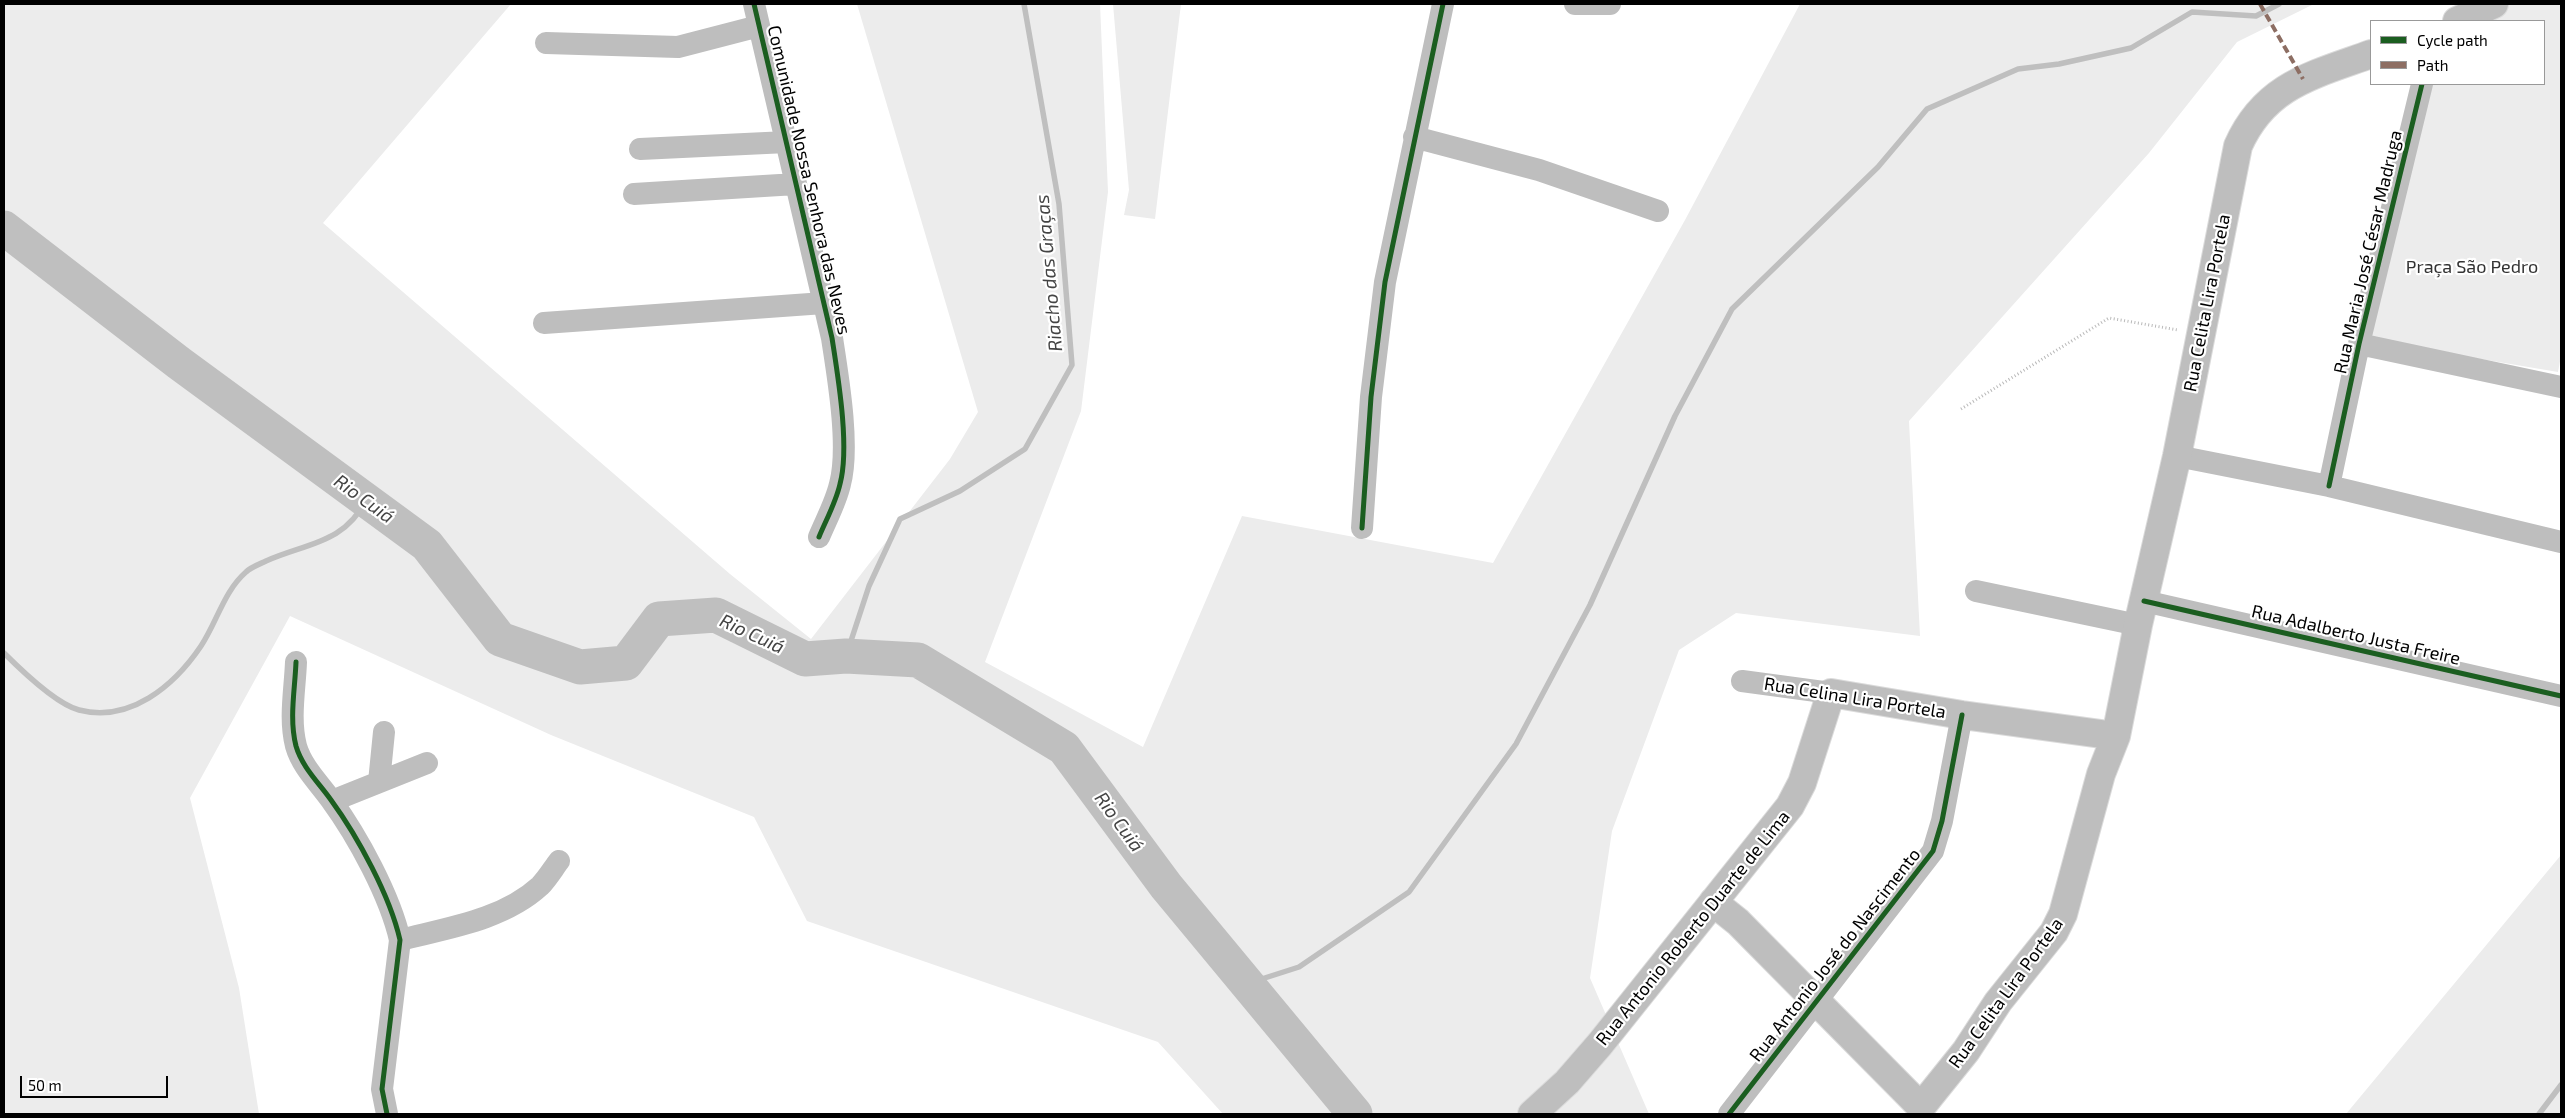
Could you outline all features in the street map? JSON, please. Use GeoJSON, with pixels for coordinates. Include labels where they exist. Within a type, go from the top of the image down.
{"type":"FeatureCollection","features":[{"type":"Feature","properties":{"kind":"main road"},"geometry":{"type":"LineString","coordinates":[[2459,20],[2494,4]]}},
{"type":"Feature","properties":{"kind":"main road","name":"Rua Celita Lira Portela"},"geometry":{"type":"LineString","coordinates":[[1918,1111],[1966,1051],[1998,1002],[2054,932],[2063,914],[2101,774],[2106,734],[2141,613],[2178,456],[2238,146],[2247,126],[2264,104],[2303,79],[2370,54]]}},
{"type":"Feature","properties":{"kind":"main road","name":"Rua Celina Lira Portela"},"geometry":{"type":"LineString","coordinates":[[1831,693],[1962,715],[2106,734]]}},
{"type":"Feature","properties":{"kind":"main road","name":"Rua Antonio Roberto Duarte de Lima"},"geometry":{"type":"LineString","coordinates":[[1532,1114],[1567,1082],[1600,1044],[1790,806],[1802,783],[1831,693]]}},
{"type":"Feature","properties":{"kind":"main road"},"geometry":{"type":"LineString","coordinates":[[1718,896],[1738,922],[1918,1111]]}},
{"type":"Feature","properties":{"kind":"street","name":"Comunidade Nossa Senhora das Neves"},"geometry":{"type":"LineString","coordinates":[[754,4],[832,338],[840,387],[843,456],[840,484],[819,537]]}},
{"type":"Feature","properties":{"kind":"street"},"geometry":{"type":"LineString","coordinates":[[1362,528],[1371,397],[1385,282],[1442,4]]}},
{"type":"Feature","properties":{"kind":"street"},"geometry":{"type":"LineString","coordinates":[[1575,4],[1610,4]]}},
{"type":"Feature","properties":{"kind":"street"},"geometry":{"type":"LineString","coordinates":[[546,43],[678,47],[759,26]]}},
{"type":"Feature","properties":{"kind":"street","name":"Rua Maria José César Madruga"},"geometry":{"type":"LineString","coordinates":[[2329,486],[2359,344],[2422,85]]}},
{"type":"Feature","properties":{"kind":"street"},"geometry":{"type":"LineString","coordinates":[[1414,137],[1539,170],[1658,211]]}},
{"type":"Feature","properties":{"kind":"street"},"geometry":{"type":"LineString","coordinates":[[640,149],[787,142]]}},
{"type":"Feature","properties":{"kind":"street"},"geometry":{"type":"LineString","coordinates":[[634,194],[796,184]]}},
{"type":"Feature","properties":{"kind":"street"},"geometry":{"type":"LineString","coordinates":[[544,323],[824,303]]}},
{"type":"Feature","properties":{"kind":"street"},"geometry":{"type":"LineString","coordinates":[[2359,344],[2561,387]]}},
{"type":"Feature","properties":{"kind":"street"},"geometry":{"type":"LineString","coordinates":[[2178,456],[2329,486],[2561,542]]}},
{"type":"Feature","properties":{"kind":"street"},"geometry":{"type":"LineString","coordinates":[[1976,591],[2141,613]]}},
{"type":"Feature","properties":{"kind":"street","name":"Rua Adalberto Justa Freire"},"geometry":{"type":"LineString","coordinates":[[2141,613],[2561,696]]}},
{"type":"Feature","properties":{"kind":"street"},"geometry":{"type":"LineString","coordinates":[[296,662],[292,725],[296,747],[310,774],[332,801],[382,890],[396,921],[400,940],[382,1089],[387,1114]]}},
{"type":"Feature","properties":{"kind":"street","name":"Rua Celina Lira Portela"},"geometry":{"type":"LineString","coordinates":[[1742,681],[1831,693]]}},
{"type":"Feature","properties":{"kind":"street","name":"Rua Antonio José do Nascimento"},"geometry":{"type":"LineString","coordinates":[[1730,1114],[1933,851],[1942,821],[1962,715]]}},
{"type":"Feature","properties":{"kind":"street"},"geometry":{"type":"LineString","coordinates":[[379,782],[384,732]]}},
{"type":"Feature","properties":{"kind":"street"},"geometry":{"type":"LineString","coordinates":[[332,801],[427,763]]}},
{"type":"Feature","properties":{"kind":"street"},"geometry":{"type":"LineString","coordinates":[[400,940],[459,925],[500,911],[540,885],[559,861]]}},
{"type":"Feature","properties":{"kind":"path"},"geometry":{"type":"LineString","coordinates":[[1961,410],[2109,318],[2201,334]]}},
{"type":"Feature","properties":{"kind":"green space"},"geometry":{"type":"Polygon","coordinates":[[[4,4],[511,4],[323,223],[730,574],[811,639],[950,459],[978,412],[857,4],[1100,4],[1108,192],[1081,411],[985,662],[1143,747],[1242,516],[1493,563],[1685,220],[1800,4],[2314,4],[2237,42],[2149,153],[1909,421],[1920,636],[1736,613],[1679,650],[1612,831],[1590,978],[1649,1114],[1223,1114],[1158,1042],[807,921],[754,817],[551,735],[290,616],[190,798],[239,988],[259,1114],[4,1114],[4,4]]]}},
{"type":"Feature","properties":{"kind":"green space"},"geometry":{"type":"Polygon","coordinates":[[[1113,4],[1181,4],[1155,219],[1124,215],[1129,190],[1113,4]]]}},
{"type":"Feature","properties":{"kind":"green space","name":"Praça São Pedro"},"geometry":{"type":"Polygon","coordinates":[[[2507,4],[2561,4],[2561,356],[2558,372],[2362,339],[2424,85],[2545,85],[2545,20],[2480,20],[2507,4]]]}},
{"type":"Feature","properties":{"kind":"green space"},"geometry":{"type":"Polygon","coordinates":[[[2561,855],[2561,1114],[2346,1114],[2561,855]]]}},
{"type":"Feature","properties":{"kind":"waterway","name":"Riacho das Graças"},"geometry":{"type":"LineString","coordinates":[[846,656],[869,586],[900,519],[960,491],[1025,449],[1072,365],[1059,204],[1024,4]]}},
{"type":"Feature","properties":{"kind":"waterway"},"geometry":{"type":"LineString","coordinates":[[1246,984],[1299,967],[1409,892],[1516,744],[1590,605],[1675,416],[1732,309],[1878,167],[1927,109],[2018,69],[2059,64],[2131,48],[2192,12],[2256,16],[2279,4]]}},
{"type":"Feature","properties":{"kind":"waterway","name":"Rio Cuiá"},"geometry":{"type":"LineString","coordinates":[[4,228],[179,363],[427,545],[500,639],[580,667],[626,663],[659,619],[716,615],[805,659],[846,656],[918,660],[1064,748],[1166,886],[1355,1114]]}},
{"type":"Feature","properties":{"kind":"waterway"},"geometry":{"type":"LineString","coordinates":[[4,653],[39,686],[70,707],[98,713],[116,711],[133,706],[149,698],[164,687],[190,661],[207,637],[232,588],[246,572],[266,561],[335,534],[347,526],[357,515],[366,500]]}},
{"type":"Feature","properties":{"kind":"waterway"},"geometry":{"type":"LineString","coordinates":[[2539,1114],[2561,1085]]}},
{"type":"Feature","properties":{"kind":"marked path"},"geometry":{"type":"LineString","coordinates":[[2260,4],[2303,79]]}},
{"type":"Feature","properties":{"kind":"cycle path"},"geometry":{"type":"LineString","coordinates":[[754,4],[832,338],[840,392],[844,451],[843,469],[836,497],[819,537]]}},
{"type":"Feature","properties":{"kind":"cycle path"},"geometry":{"type":"LineString","coordinates":[[1362,528],[1371,397],[1385,282],[1443,4]]}},
{"type":"Feature","properties":{"kind":"cycle path"},"geometry":{"type":"LineString","coordinates":[[2329,486],[2359,344],[2422,85]]}},
{"type":"Feature","properties":{"kind":"cycle path"},"geometry":{"type":"LineString","coordinates":[[2144,601],[2561,696]]}},
{"type":"Feature","properties":{"kind":"cycle path"},"geometry":{"type":"LineString","coordinates":[[296,662],[293,704],[296,746],[307,768],[352,831],[372,867],[389,905],[400,940],[382,1089],[387,1114]]}},
{"type":"Feature","properties":{"kind":"cycle path"},"geometry":{"type":"LineString","coordinates":[[1729,1114],[1933,851],[1942,821],[1962,715]]}}]}
